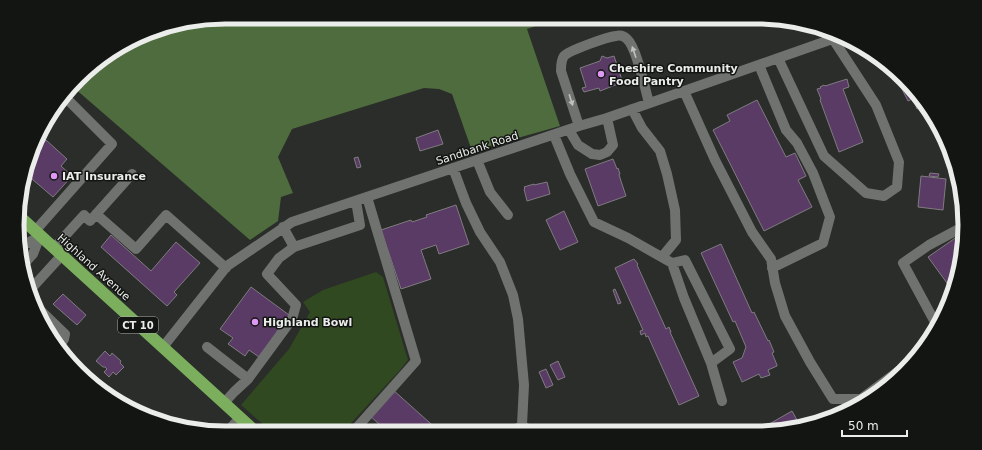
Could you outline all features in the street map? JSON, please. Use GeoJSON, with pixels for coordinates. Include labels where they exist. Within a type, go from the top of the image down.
{"type":"FeatureCollection","features":[{"type":"Feature","properties":{"kind":"highway","name":"Highland Avenue"},"geometry":{"type":"LineString","coordinates":[[24,221],[249,426]]}},
{"type":"Feature","properties":{"kind":"street"},"geometry":{"type":"LineString","coordinates":[[579,126],[561,71],[563,57],[572,51],[610,37],[625,37],[633,47],[648,103]]}},
{"type":"Feature","properties":{"kind":"street","name":"Sandbank Road"},"geometry":{"type":"LineString","coordinates":[[163,347],[227,266],[292,222],[607,118],[833,39]]}},
{"type":"Feature","properties":{"kind":"street"},"geometry":{"type":"LineString","coordinates":[[778,58],[824,156],[866,192],[884,196],[897,187],[899,162],[876,105],[840,42]]}},
{"type":"Feature","properties":{"kind":"street"},"geometry":{"type":"LineString","coordinates":[[759,65],[786,130],[797,143],[813,173],[830,217],[823,243],[772,268]]}},
{"type":"Feature","properties":{"kind":"street"},"geometry":{"type":"LineString","coordinates":[[684,91],[715,160],[752,232],[770,259],[775,284],[785,316],[810,362],[833,399],[856,400]]}},
{"type":"Feature","properties":{"kind":"street"},"geometry":{"type":"LineString","coordinates":[[25,244],[38,234],[112,144],[68,101]]}},
{"type":"Feature","properties":{"kind":"street"},"geometry":{"type":"LineString","coordinates":[[632,109],[642,128],[660,151],[668,174],[676,210],[676,240],[662,257]]}},
{"type":"Feature","properties":{"kind":"street"},"geometry":{"type":"LineString","coordinates":[[569,130],[578,145],[592,154],[600,155],[607,152],[613,145],[607,118]]}},
{"type":"Feature","properties":{"kind":"street"},"geometry":{"type":"LineString","coordinates":[[554,135],[570,174],[594,222],[628,238],[672,263],[684,298],[711,363],[722,400]]}},
{"type":"Feature","properties":{"kind":"street"},"geometry":{"type":"LineString","coordinates":[[477,160],[490,192],[508,215]]}},
{"type":"Feature","properties":{"kind":"street"},"geometry":{"type":"LineString","coordinates":[[453,168],[466,203],[480,232],[500,262],[513,295],[518,319],[524,386],[522,425]]}},
{"type":"Feature","properties":{"kind":"street"},"geometry":{"type":"LineString","coordinates":[[34,285],[84,215],[90,221],[132,174]]}},
{"type":"Feature","properties":{"kind":"street"},"geometry":{"type":"LineString","coordinates":[[358,426],[416,361],[367,197]]}},
{"type":"Feature","properties":{"kind":"street"},"geometry":{"type":"LineString","coordinates":[[224,403],[248,378],[292,319],[296,305],[267,274],[279,258],[294,247],[360,225],[356,201]]}},
{"type":"Feature","properties":{"kind":"street"},"geometry":{"type":"LineString","coordinates":[[96,214],[136,249],[166,215],[226,268]]}},
{"type":"Feature","properties":{"kind":"street"},"geometry":{"type":"LineString","coordinates":[[283,227],[294,247]]}},
{"type":"Feature","properties":{"kind":"street"},"geometry":{"type":"LineString","coordinates":[[934,320],[903,263],[929,245],[958,230]]}},
{"type":"Feature","properties":{"kind":"street"},"geometry":{"type":"LineString","coordinates":[[27,260],[33,254],[38,234]]}},
{"type":"Feature","properties":{"kind":"street"},"geometry":{"type":"LineString","coordinates":[[672,263],[685,260],[730,349],[711,363]]}},
{"type":"Feature","properties":{"kind":"street"},"geometry":{"type":"LineString","coordinates":[[46,315],[65,334],[62,342]]}},
{"type":"Feature","properties":{"kind":"street"},"geometry":{"type":"LineString","coordinates":[[208,347],[248,378]]}},
{"type":"Feature","properties":{"kind":"street"},"geometry":{"type":"LineString","coordinates":[[233,426],[240,418]]}},
{"type":"Feature","properties":{"kind":"green space"},"geometry":{"type":"Polygon","coordinates":[[[212,24],[542,24],[527,29],[560,126],[472,151],[452,94],[439,89],[424,88],[292,129],[278,157],[293,193],[281,197],[278,221],[250,240],[76,90],[92,74],[113,58],[148,39],[173,31],[212,24]]]}},
{"type":"Feature","properties":{"kind":"green space"},"geometry":{"type":"Polygon","coordinates":[[[376,272],[383,277],[408,360],[348,426],[265,426],[241,405],[289,349],[310,312],[303,302],[323,290],[376,272]]]}},
{"type":"Feature","properties":{"kind":"building","name":"Cheshire Community Food Pantry"},"geometry":{"type":"Polygon","coordinates":[[[602,56],[607,58],[614,56],[622,80],[617,81],[618,84],[600,91],[599,88],[584,92],[582,88],[586,87],[580,68],[600,61],[602,56]]]}},
{"type":"Feature","properties":{"kind":"building"},"geometry":{"type":"Polygon","coordinates":[[[847,79],[849,87],[843,89],[863,142],[839,152],[817,89],[824,85],[825,86],[847,79]]]}},
{"type":"Feature","properties":{"kind":"building"},"geometry":{"type":"Polygon","coordinates":[[[899,83],[913,99],[908,101],[899,83]]]}},
{"type":"Feature","properties":{"kind":"building"},"geometry":{"type":"Polygon","coordinates":[[[757,100],[786,157],[795,153],[806,176],[798,180],[812,207],[764,231],[713,130],[730,121],[727,115],[757,100]]]}},
{"type":"Feature","properties":{"kind":"building"},"geometry":{"type":"Polygon","coordinates":[[[916,103],[920,108],[917,109],[915,104],[916,103]]]}},
{"type":"Feature","properties":{"kind":"building"},"geometry":{"type":"Polygon","coordinates":[[[438,130],[443,144],[420,151],[416,138],[438,130]]]}},
{"type":"Feature","properties":{"kind":"building"},"geometry":{"type":"Polygon","coordinates":[[[46,140],[67,159],[61,166],[72,176],[53,197],[30,177],[40,147],[46,140]]]}},
{"type":"Feature","properties":{"kind":"building"},"geometry":{"type":"Polygon","coordinates":[[[358,157],[361,167],[357,168],[354,158],[358,157]]]}},
{"type":"Feature","properties":{"kind":"building"},"geometry":{"type":"Polygon","coordinates":[[[613,159],[617,169],[618,168],[626,196],[598,206],[585,169],[613,159]]]}},
{"type":"Feature","properties":{"kind":"building"},"geometry":{"type":"Polygon","coordinates":[[[930,173],[939,174],[938,177],[929,176],[930,173]]]}},
{"type":"Feature","properties":{"kind":"building"},"geometry":{"type":"Polygon","coordinates":[[[921,176],[946,179],[943,210],[918,207],[921,176]]]}},
{"type":"Feature","properties":{"kind":"building"},"geometry":{"type":"Polygon","coordinates":[[[547,182],[550,194],[527,201],[524,187],[547,182]]]}},
{"type":"Feature","properties":{"kind":"building"},"geometry":{"type":"Polygon","coordinates":[[[456,205],[469,244],[439,254],[436,245],[421,250],[431,279],[401,289],[381,230],[411,220],[412,222],[427,217],[426,215],[456,205]]]}},
{"type":"Feature","properties":{"kind":"building"},"geometry":{"type":"Polygon","coordinates":[[[564,211],[578,242],[560,250],[546,220],[564,211]]]}},
{"type":"Feature","properties":{"kind":"building"},"geometry":{"type":"Polygon","coordinates":[[[111,235],[151,271],[176,242],[200,263],[174,292],[177,295],[167,306],[101,247],[111,235]]]}},
{"type":"Feature","properties":{"kind":"building"},"geometry":{"type":"Polygon","coordinates":[[[958,236],[954,264],[948,285],[928,257],[958,236]]]}},
{"type":"Feature","properties":{"kind":"building"},"geometry":{"type":"Polygon","coordinates":[[[721,244],[752,313],[754,312],[774,352],[772,353],[777,366],[768,370],[770,375],[761,378],[759,374],[742,382],[733,362],[742,358],[746,347],[735,321],[733,322],[701,253],[721,244]]]}},
{"type":"Feature","properties":{"kind":"building"},"geometry":{"type":"Polygon","coordinates":[[[634,259],[638,264],[637,265],[666,329],[669,327],[699,396],[679,405],[648,336],[646,337],[645,333],[641,335],[640,331],[643,330],[615,268],[634,259]]]}},
{"type":"Feature","properties":{"kind":"building","name":"Highland Bowl"},"geometry":{"type":"Polygon","coordinates":[[[251,287],[289,315],[259,357],[249,350],[245,356],[228,344],[233,338],[220,329],[251,287]]]}},
{"type":"Feature","properties":{"kind":"building"},"geometry":{"type":"Polygon","coordinates":[[[615,289],[621,303],[618,304],[613,290],[615,289]]]}},
{"type":"Feature","properties":{"kind":"building"},"geometry":{"type":"Polygon","coordinates":[[[63,294],[86,315],[77,325],[53,304],[63,294]]]}},
{"type":"Feature","properties":{"kind":"building"},"geometry":{"type":"Polygon","coordinates":[[[105,351],[110,356],[112,353],[121,361],[120,363],[124,367],[116,375],[113,372],[109,377],[104,372],[107,369],[96,361],[105,351]]]}},
{"type":"Feature","properties":{"kind":"building"},"geometry":{"type":"Polygon","coordinates":[[[558,361],[565,377],[558,380],[550,365],[558,361]]]}},
{"type":"Feature","properties":{"kind":"building"},"geometry":{"type":"Polygon","coordinates":[[[546,369],[553,385],[546,388],[539,372],[546,369]]]}},
{"type":"Feature","properties":{"kind":"building"},"geometry":{"type":"Polygon","coordinates":[[[392,389],[433,426],[377,426],[379,424],[369,415],[392,389]]]}},
{"type":"Feature","properties":{"kind":"building"},"geometry":{"type":"Polygon","coordinates":[[[792,411],[797,420],[793,423],[766,426],[792,411]]]}},
{"type":"Feature","properties":{"kind":"place","name":"Cheshire Community Food Pantry"},"geometry":{"type":"Point","coordinates":[601,74]}},
{"type":"Feature","properties":{"kind":"place","name":"IAT Insurance"},"geometry":{"type":"Point","coordinates":[54,176]}},
{"type":"Feature","properties":{"kind":"place","name":"Highland Bowl"},"geometry":{"type":"Point","coordinates":[255,322]}}]}
